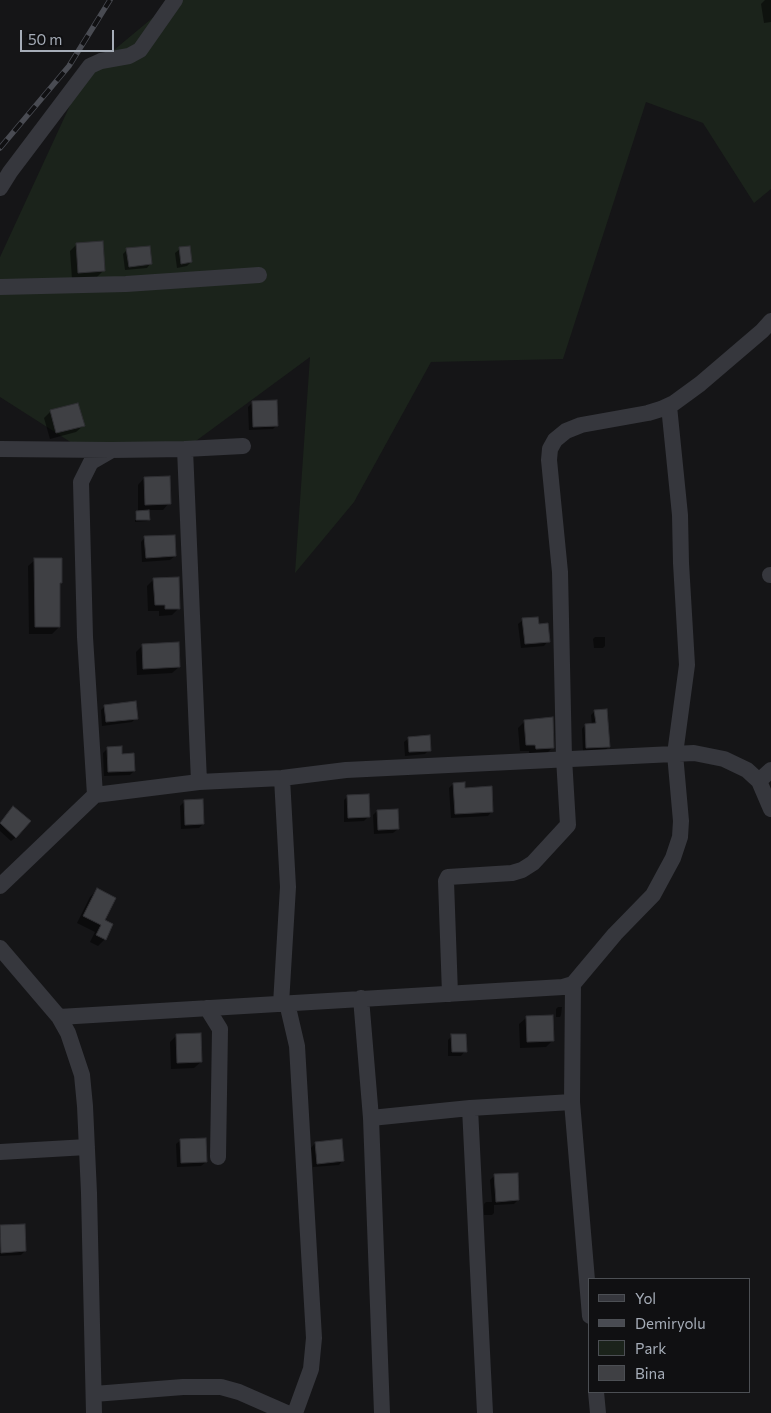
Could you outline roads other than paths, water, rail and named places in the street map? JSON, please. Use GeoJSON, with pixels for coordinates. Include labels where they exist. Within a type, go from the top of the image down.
{"type":"FeatureCollection","features":[{"type":"Feature","properties":{"kind":"street"},"geometry":{"type":"LineString","coordinates":[[0,188],[90,66],[101,61],[129,56],[140,50],[175,0]]}},
{"type":"Feature","properties":{"kind":"street"},"geometry":{"type":"LineString","coordinates":[[0,287],[126,284],[259,275]]}},
{"type":"Feature","properties":{"kind":"street"},"geometry":{"type":"LineString","coordinates":[[450,994],[446,881],[448,877],[512,873],[522,870],[533,863],[568,825],[564,758],[560,572],[549,460],[550,449],[555,440],[566,431],[581,425],[648,413],[669,406],[700,384],[762,331],[771,321]]}},
{"type":"Feature","properties":{"kind":"street"},"geometry":{"type":"LineString","coordinates":[[59,1017],[563,987],[573,984],[614,934],[653,895],[673,858],[680,837],[681,821],[675,754],[687,665],[680,515],[669,406]]}},
{"type":"Feature","properties":{"kind":"street"},"geometry":{"type":"LineString","coordinates":[[0,449],[111,450],[243,446]]}},
{"type":"Feature","properties":{"kind":"street"},"geometry":{"type":"LineString","coordinates":[[185,449],[199,782]]}},
{"type":"Feature","properties":{"kind":"street"},"geometry":{"type":"LineString","coordinates":[[95,795],[85,637],[81,482],[91,462],[111,450]]}},
{"type":"Feature","properties":{"kind":"street"},"geometry":{"type":"LineString","coordinates":[[0,886],[95,795],[199,782],[282,778],[346,770],[694,753],[724,758],[747,770],[759,781],[771,809]]}},
{"type":"Feature","properties":{"kind":"street"},"geometry":{"type":"LineString","coordinates":[[759,781],[771,770]]}},
{"type":"Feature","properties":{"kind":"street"},"geometry":{"type":"LineString","coordinates":[[282,778],[288,887],[284,1004],[297,1046],[314,1338],[312,1369],[295,1413]]}},
{"type":"Feature","properties":{"kind":"street"},"geometry":{"type":"LineString","coordinates":[[0,948],[59,1017],[68,1033],[82,1075],[87,1147],[94,1413]]}},
{"type":"Feature","properties":{"kind":"street"},"geometry":{"type":"LineString","coordinates":[[573,984],[572,1102],[588,1292]]}},
{"type":"Feature","properties":{"kind":"street"},"geometry":{"type":"LineString","coordinates":[[361,998],[370,1118],[382,1413]]}},
{"type":"Feature","properties":{"kind":"street"},"geometry":{"type":"LineString","coordinates":[[207,1008],[220,1029],[218,1158]]}},
{"type":"Feature","properties":{"kind":"street"},"geometry":{"type":"LineString","coordinates":[[370,1118],[470,1108],[572,1102]]}},
{"type":"Feature","properties":{"kind":"street"},"geometry":{"type":"LineString","coordinates":[[470,1108],[485,1413]]}},
{"type":"Feature","properties":{"kind":"street"},"geometry":{"type":"LineString","coordinates":[[0,1152],[87,1147]]}},
{"type":"Feature","properties":{"kind":"street"},"geometry":{"type":"LineString","coordinates":[[94,1394],[184,1387],[221,1388],[239,1392],[287,1413]]}},
{"type":"Feature","properties":{"kind":"street"},"geometry":{"type":"LineString","coordinates":[[596,1393],[598,1413]]}},
{"type":"Feature","properties":{"kind":"railway"},"geometry":{"type":"LineString","coordinates":[[0,148],[69,66],[110,0]]}}]}
